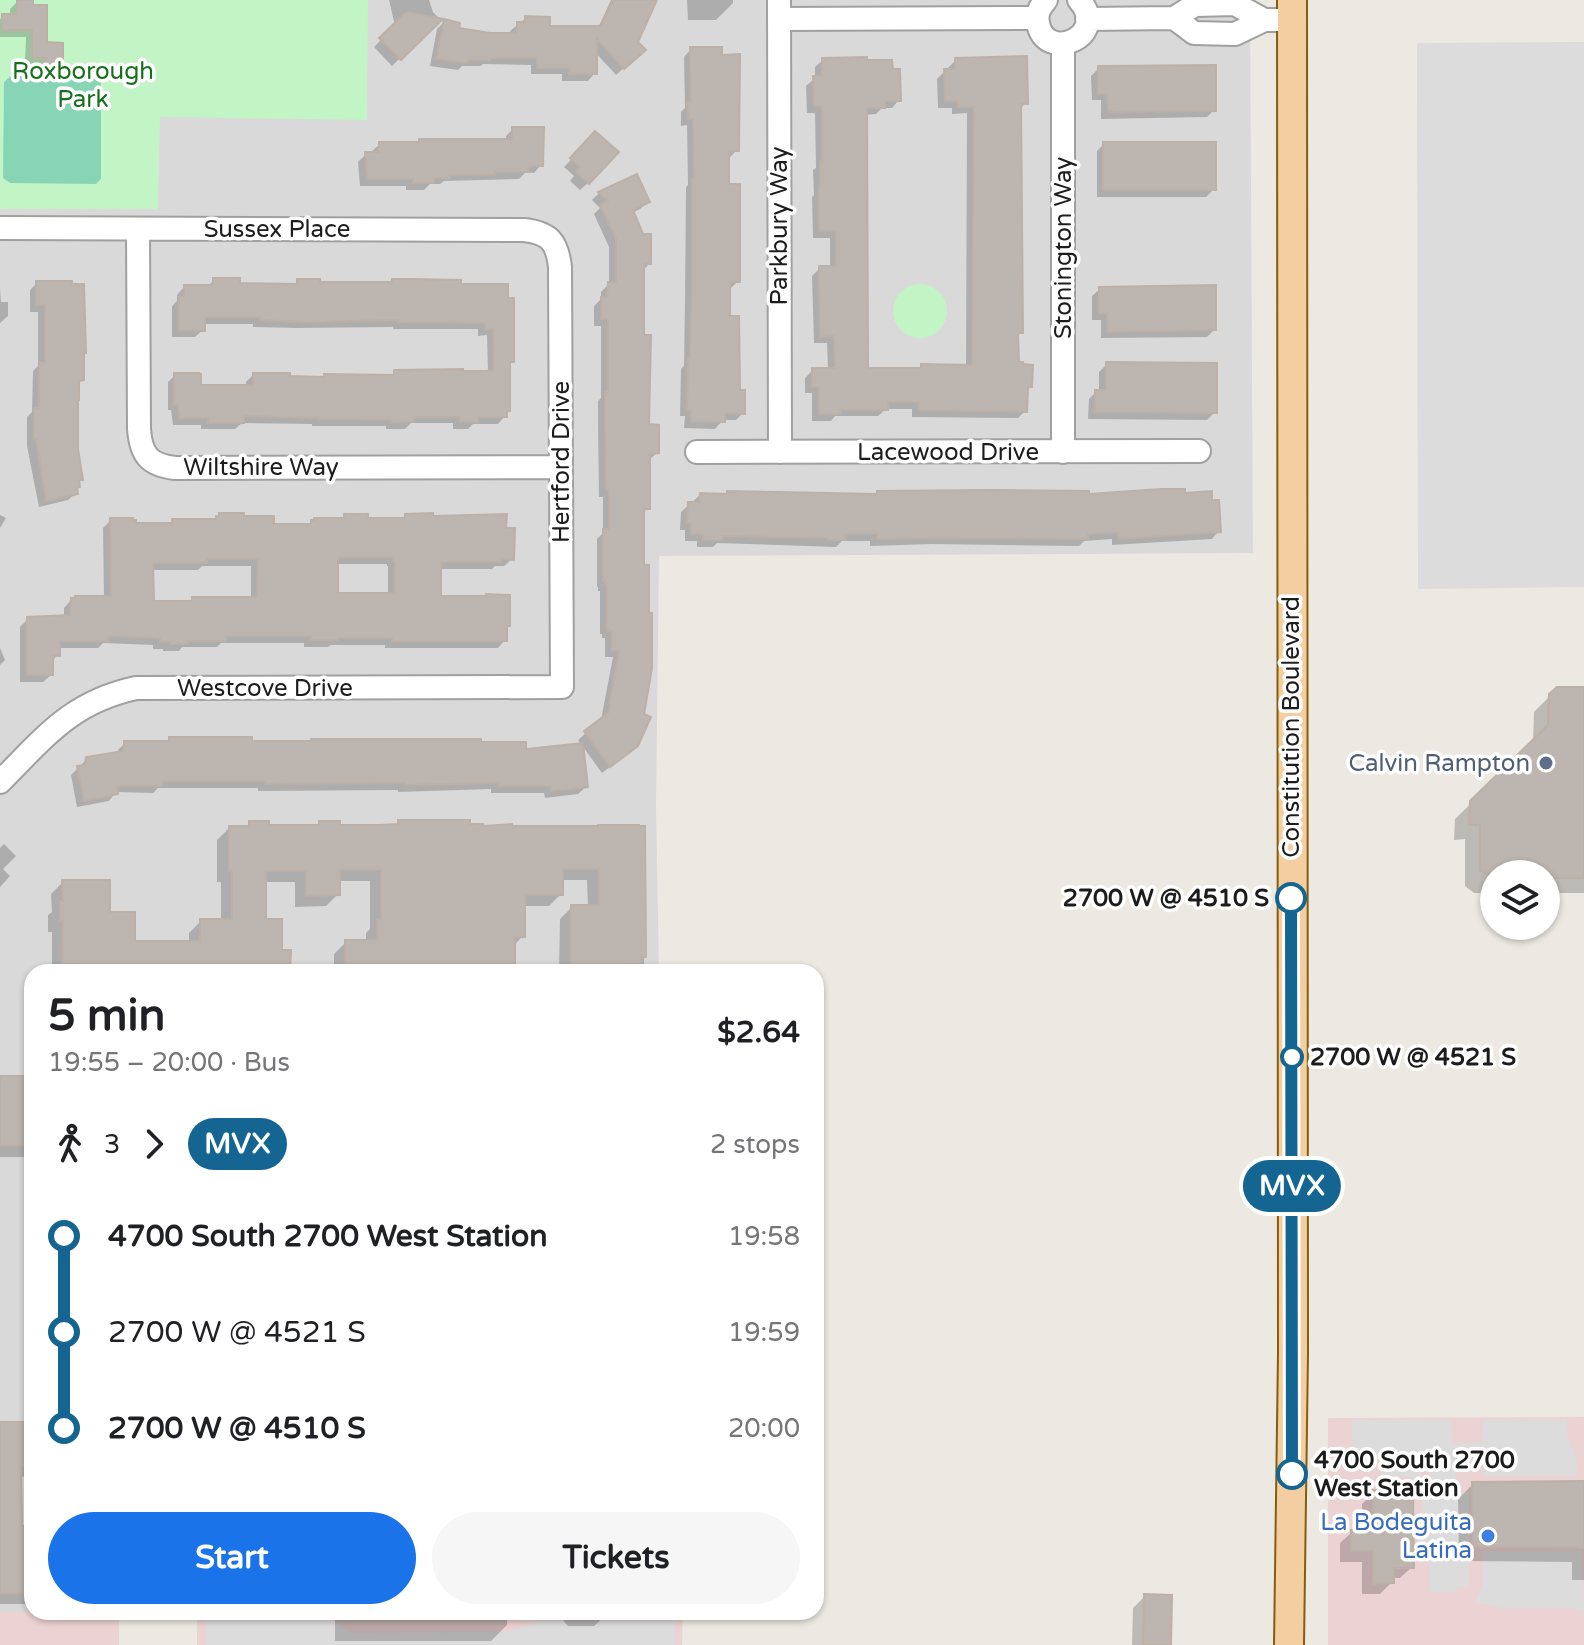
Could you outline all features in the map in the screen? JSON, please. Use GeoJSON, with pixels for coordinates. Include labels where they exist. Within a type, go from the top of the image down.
{"type":"FeatureCollection","features":[{"type":"Feature","properties":{"kind":"main road","name":"Constitution Boulevard"},"geometry":{"type":"LineString","coordinates":[[1289,1645],[1293,1369],[1292,10]]}},
{"type":"Feature","properties":{"kind":"street"},"geometry":{"type":"LineString","coordinates":[[779,10],[1042,9],[1038,25],[1050,41],[1063,44],[1078,38],[1085,29],[1083,9],[1174,18],[1194,33],[1235,34],[1292,10]]}},
{"type":"Feature","properties":{"kind":"street","name":"Parkbury Way"},"geometry":{"type":"LineString","coordinates":[[779,10],[780,452]]}},
{"type":"Feature","properties":{"kind":"street","name":"Stonington Way"},"geometry":{"type":"LineString","coordinates":[[1063,44],[1063,452]]}},
{"type":"Feature","properties":{"kind":"street","name":"Sussex Place"},"geometry":{"type":"LineString","coordinates":[[0,228],[524,230],[543,234],[551,240]]}},
{"type":"Feature","properties":{"kind":"street","name":"Wiltshire Way"},"geometry":{"type":"LineString","coordinates":[[138,229],[139,439],[147,458],[154,463],[175,468],[561,467]]}},
{"type":"Feature","properties":{"kind":"street","name":"Hertford Drive"},"geometry":{"type":"LineString","coordinates":[[551,240],[559,256],[560,267],[562,687]]}},
{"type":"Feature","properties":{"kind":"street","name":"Lacewood Drive"},"geometry":{"type":"LineString","coordinates":[[697,452],[1199,451]]}},
{"type":"Feature","properties":{"kind":"street","name":"Westcove Drive"},"geometry":{"type":"LineString","coordinates":[[0,782],[51,731],[74,713],[99,699],[136,688],[562,687]]}},
{"type":"Feature","properties":{"kind":"shaded area"},"geometry":{"type":"Polygon","coordinates":[[[0,0],[1250,0],[1253,553],[659,556],[656,807],[659,964],[24,964],[24,1612],[0,1612],[0,0]]]}},
{"type":"Feature","properties":{"kind":"shaded area"},"geometry":{"type":"Polygon","coordinates":[[[1584,42],[1584,587],[1418,589],[1417,43],[1584,42]]]}},
{"type":"Feature","properties":{"kind":"shaded area"},"geometry":{"type":"Polygon","coordinates":[[[1584,1417],[1584,1645],[1328,1645],[1328,1418],[1584,1417]]]}},
{"type":"Feature","properties":{"kind":"shaded area"},"geometry":{"type":"Polygon","coordinates":[[[1352,1420],[1451,1420],[1452,1443],[1482,1443],[1483,1420],[1567,1420],[1567,1435],[1577,1461],[1577,1476],[1483,1476],[1483,1463],[1456,1463],[1455,1492],[1469,1492],[1469,1587],[1456,1587],[1456,1592],[1430,1592],[1430,1554],[1422,1554],[1422,1493],[1430,1492],[1430,1461],[1421,1461],[1421,1477],[1380,1477],[1379,1460],[1352,1460],[1352,1420]]]}},
{"type":"Feature","properties":{"kind":"shaded area"},"geometry":{"type":"Polygon","coordinates":[[[1582,1551],[1584,1612],[1574,1608],[1504,1608],[1475,1602],[1483,1586],[1483,1552],[1582,1551]]]}},
{"type":"Feature","properties":{"kind":"shaded area"},"geometry":{"type":"Polygon","coordinates":[[[0,1612],[24,1612],[24,1620],[119,1620],[119,1645],[0,1645],[0,1612]]]}},
{"type":"Feature","properties":{"kind":"shaded area"},"geometry":{"type":"Polygon","coordinates":[[[197,1620],[683,1620],[682,1645],[197,1645],[197,1620]]]}},
{"type":"Feature","properties":{"kind":"shaded area"},"geometry":{"type":"Polygon","coordinates":[[[206,1620],[331,1620],[352,1633],[507,1632],[541,1621],[675,1621],[675,1645],[206,1645],[206,1620]]]}},
{"type":"Feature","properties":{"kind":"green space","name":"Roxborough Park"},"geometry":{"type":"Polygon","coordinates":[[[0,0],[368,0],[367,120],[160,117],[158,209],[0,209],[0,0]]]}},
{"type":"Feature","properties":{"kind":"green space"},"geometry":{"type":"Polygon","coordinates":[[[13,74],[96,75],[101,83],[101,179],[96,184],[10,183],[3,178],[4,82],[13,74]]]}},
{"type":"Feature","properties":{"kind":"green space"},"geometry":{"type":"Polygon","coordinates":[[[920,284],[939,292],[947,311],[939,330],[920,338],[901,330],[893,311],[901,292],[920,284]]]}},
{"type":"Feature","properties":{"kind":"building"},"geometry":{"type":"Polygon","coordinates":[[[17,0],[33,0],[33,5],[47,5],[47,42],[63,43],[63,72],[45,72],[46,58],[32,58],[32,30],[2,30],[2,14],[17,14],[17,0]]]}},
{"type":"Feature","properties":{"kind":"building"},"geometry":{"type":"Polygon","coordinates":[[[613,0],[657,0],[638,42],[646,50],[624,69],[597,39],[597,74],[569,74],[569,68],[537,68],[537,58],[490,58],[468,60],[467,63],[436,59],[444,19],[460,23],[459,28],[490,33],[517,33],[517,22],[525,22],[525,16],[550,17],[550,26],[601,26],[613,0]]]}},
{"type":"Feature","properties":{"kind":"building"},"geometry":{"type":"Polygon","coordinates":[[[406,12],[443,19],[401,60],[379,38],[406,12]]]}},
{"type":"Feature","properties":{"kind":"building"},"geometry":{"type":"Polygon","coordinates":[[[690,47],[722,47],[722,55],[740,54],[739,151],[729,151],[729,184],[740,184],[740,282],[730,282],[730,316],[739,316],[740,390],[745,390],[745,414],[725,413],[725,422],[691,422],[691,410],[687,410],[694,178],[693,119],[688,119],[687,102],[691,102],[690,47]]]}},
{"type":"Feature","properties":{"kind":"building"},"geometry":{"type":"Polygon","coordinates":[[[1027,56],[1028,104],[1021,104],[1023,333],[1018,333],[1019,362],[1033,365],[1027,412],[919,410],[919,402],[888,402],[888,410],[840,410],[840,414],[819,414],[819,387],[812,387],[812,368],[835,368],[834,336],[820,337],[819,266],[836,266],[836,231],[819,231],[822,106],[814,106],[813,76],[822,76],[822,58],[892,60],[893,69],[900,69],[901,101],[885,101],[885,108],[867,108],[868,368],[921,368],[921,364],[972,365],[974,107],[958,107],[958,101],[945,101],[944,69],[955,69],[955,58],[1027,56]]]}},
{"type":"Feature","properties":{"kind":"building"},"geometry":{"type":"Polygon","coordinates":[[[1216,65],[1216,111],[1108,112],[1107,94],[1098,94],[1098,66],[1216,65]]]}},
{"type":"Feature","properties":{"kind":"building"},"geometry":{"type":"Polygon","coordinates":[[[512,127],[544,127],[543,166],[529,166],[529,172],[450,175],[450,178],[434,178],[434,183],[413,183],[413,179],[367,179],[365,152],[379,152],[379,142],[512,139],[512,127]]]}},
{"type":"Feature","properties":{"kind":"building"},"geometry":{"type":"Polygon","coordinates":[[[595,131],[619,152],[589,184],[576,172],[580,167],[570,158],[595,131]]]}},
{"type":"Feature","properties":{"kind":"building"},"geometry":{"type":"Polygon","coordinates":[[[1103,142],[1216,142],[1216,190],[1103,190],[1103,142]]]}},
{"type":"Feature","properties":{"kind":"building"},"geometry":{"type":"Polygon","coordinates":[[[637,174],[650,202],[633,210],[643,234],[651,234],[651,264],[644,264],[644,335],[651,335],[649,424],[659,425],[659,453],[650,454],[650,509],[644,509],[644,565],[649,565],[652,668],[644,714],[651,717],[638,746],[610,767],[584,731],[608,713],[619,650],[612,650],[612,631],[607,628],[607,584],[603,580],[603,529],[609,529],[605,416],[608,319],[601,319],[601,297],[607,297],[608,282],[616,282],[616,239],[600,205],[608,201],[598,192],[637,174]]]}},
{"type":"Feature","properties":{"kind":"building"},"geometry":{"type":"Polygon","coordinates":[[[213,278],[240,278],[240,283],[297,284],[297,279],[392,282],[392,279],[415,279],[461,280],[461,284],[508,284],[508,298],[514,298],[510,411],[507,411],[507,417],[478,417],[478,422],[460,422],[460,417],[414,417],[414,422],[392,422],[244,416],[244,423],[208,423],[208,418],[180,418],[178,404],[174,404],[174,373],[199,373],[201,385],[253,385],[253,373],[324,377],[324,374],[394,375],[394,370],[494,371],[493,329],[485,329],[485,323],[399,320],[304,322],[260,320],[260,317],[205,317],[205,331],[179,330],[179,297],[184,297],[184,285],[213,285],[213,278]]]}},
{"type":"Feature","properties":{"kind":"building"},"geometry":{"type":"Polygon","coordinates":[[[36,281],[84,284],[86,353],[84,380],[79,381],[78,400],[78,449],[83,480],[79,480],[78,494],[46,501],[34,439],[34,408],[39,408],[39,362],[45,362],[45,305],[36,305],[36,281]]]}},
{"type":"Feature","properties":{"kind":"building"},"geometry":{"type":"Polygon","coordinates":[[[1216,285],[1216,330],[1108,332],[1107,313],[1099,313],[1099,287],[1216,285]]]}},
{"type":"Feature","properties":{"kind":"building"},"geometry":{"type":"Polygon","coordinates":[[[1106,362],[1217,363],[1217,413],[1095,412],[1095,390],[1106,390],[1106,362]]]}},
{"type":"Feature","properties":{"kind":"building"},"geometry":{"type":"Polygon","coordinates":[[[1185,489],[1185,493],[1212,491],[1212,500],[1219,500],[1221,532],[1119,539],[1118,532],[1088,534],[1088,539],[877,539],[877,534],[845,534],[845,540],[722,536],[722,540],[703,540],[703,535],[691,534],[691,523],[687,523],[688,502],[699,502],[700,493],[727,494],[727,491],[877,494],[877,491],[990,490],[1089,491],[1089,494],[1185,489]]]}},
{"type":"Feature","properties":{"kind":"building"},"geometry":{"type":"Polygon","coordinates":[[[219,513],[244,513],[244,516],[274,516],[274,524],[311,524],[314,518],[344,518],[344,514],[368,514],[368,518],[405,518],[405,514],[507,514],[506,528],[515,528],[514,560],[441,562],[441,596],[510,595],[507,641],[392,641],[392,638],[311,640],[311,636],[226,636],[226,641],[170,644],[160,642],[160,638],[108,636],[108,641],[60,641],[60,656],[53,656],[53,675],[27,675],[27,617],[70,615],[71,598],[75,596],[111,596],[110,518],[133,518],[136,523],[172,523],[172,519],[216,519],[219,513]],[[338,557],[338,593],[395,593],[393,557],[338,557]],[[207,559],[207,563],[153,563],[154,601],[192,601],[192,597],[257,597],[258,559],[207,559]]]}},
{"type":"Feature","properties":{"kind":"building","name":"Calvin Rampton"},"geometry":{"type":"Polygon","coordinates":[[[1557,687],[1584,687],[1584,878],[1560,878],[1560,860],[1480,860],[1480,825],[1469,825],[1470,801],[1548,725],[1549,694],[1557,687]]]}},
{"type":"Feature","properties":{"kind":"building"},"geometry":{"type":"Polygon","coordinates":[[[169,737],[252,737],[252,741],[481,739],[481,742],[526,742],[526,749],[583,743],[588,787],[551,791],[551,786],[498,786],[498,783],[405,785],[162,781],[162,786],[117,786],[118,794],[84,801],[77,766],[85,765],[86,757],[124,751],[124,741],[169,741],[169,737]]]}},
{"type":"Feature","properties":{"kind":"building"},"geometry":{"type":"Polygon","coordinates":[[[398,820],[470,820],[470,824],[483,826],[645,826],[646,957],[641,957],[641,964],[571,964],[571,905],[599,905],[599,869],[563,869],[563,895],[525,895],[525,937],[515,937],[515,964],[345,964],[345,940],[377,940],[377,919],[381,919],[381,870],[340,870],[340,895],[306,896],[306,871],[266,871],[266,919],[282,919],[282,950],[291,950],[290,964],[62,964],[62,880],[110,880],[110,912],[135,912],[135,941],[200,941],[200,919],[232,919],[229,826],[249,826],[249,821],[269,821],[269,825],[319,825],[319,821],[340,821],[340,825],[398,824],[398,820]]]}},
{"type":"Feature","properties":{"kind":"building"},"geometry":{"type":"Polygon","coordinates":[[[0,1076],[24,1076],[24,1145],[0,1145],[0,1076]]]}},
{"type":"Feature","properties":{"kind":"building"},"geometry":{"type":"Polygon","coordinates":[[[0,1422],[24,1422],[24,1466],[21,1466],[24,1593],[0,1593],[0,1422]]]}},
{"type":"Feature","properties":{"kind":"building"},"geometry":{"type":"Polygon","coordinates":[[[1584,1481],[1584,1548],[1473,1547],[1472,1482],[1584,1481]]]}},
{"type":"Feature","properties":{"kind":"building"},"geometry":{"type":"Polygon","coordinates":[[[1373,1490],[1413,1490],[1414,1568],[1394,1568],[1394,1583],[1373,1584],[1373,1551],[1351,1551],[1351,1530],[1373,1529],[1373,1490]]]}},
{"type":"Feature","properties":{"kind":"building"},"geometry":{"type":"Polygon","coordinates":[[[1144,1594],[1172,1595],[1171,1645],[1143,1645],[1144,1594]]]}},
{"type":"Feature","properties":{"kind":"bus line","name":"MVX"},"geometry":{"type":"LineString","coordinates":[[1291,898],[1292,1474]]}},
{"type":"Feature","properties":{"kind":"place","name":"Calvin Rampton"},"geometry":{"type":"Point","coordinates":[1546,763]}},
{"type":"Feature","properties":{"kind":"place","name":"2700 W @ 4510 S"},"geometry":{"type":"Point","coordinates":[1291,898]}},
{"type":"Feature","properties":{"kind":"place","name":"2700 W @ 4521 S"},"geometry":{"type":"Point","coordinates":[1292,1057]}},
{"type":"Feature","properties":{"kind":"place","name":"4700 South 2700 West Station"},"geometry":{"type":"Point","coordinates":[1292,1474]}},
{"type":"Feature","properties":{"kind":"place","name":"La Bodeguita Latina"},"geometry":{"type":"Point","coordinates":[1488,1536]}}]}
